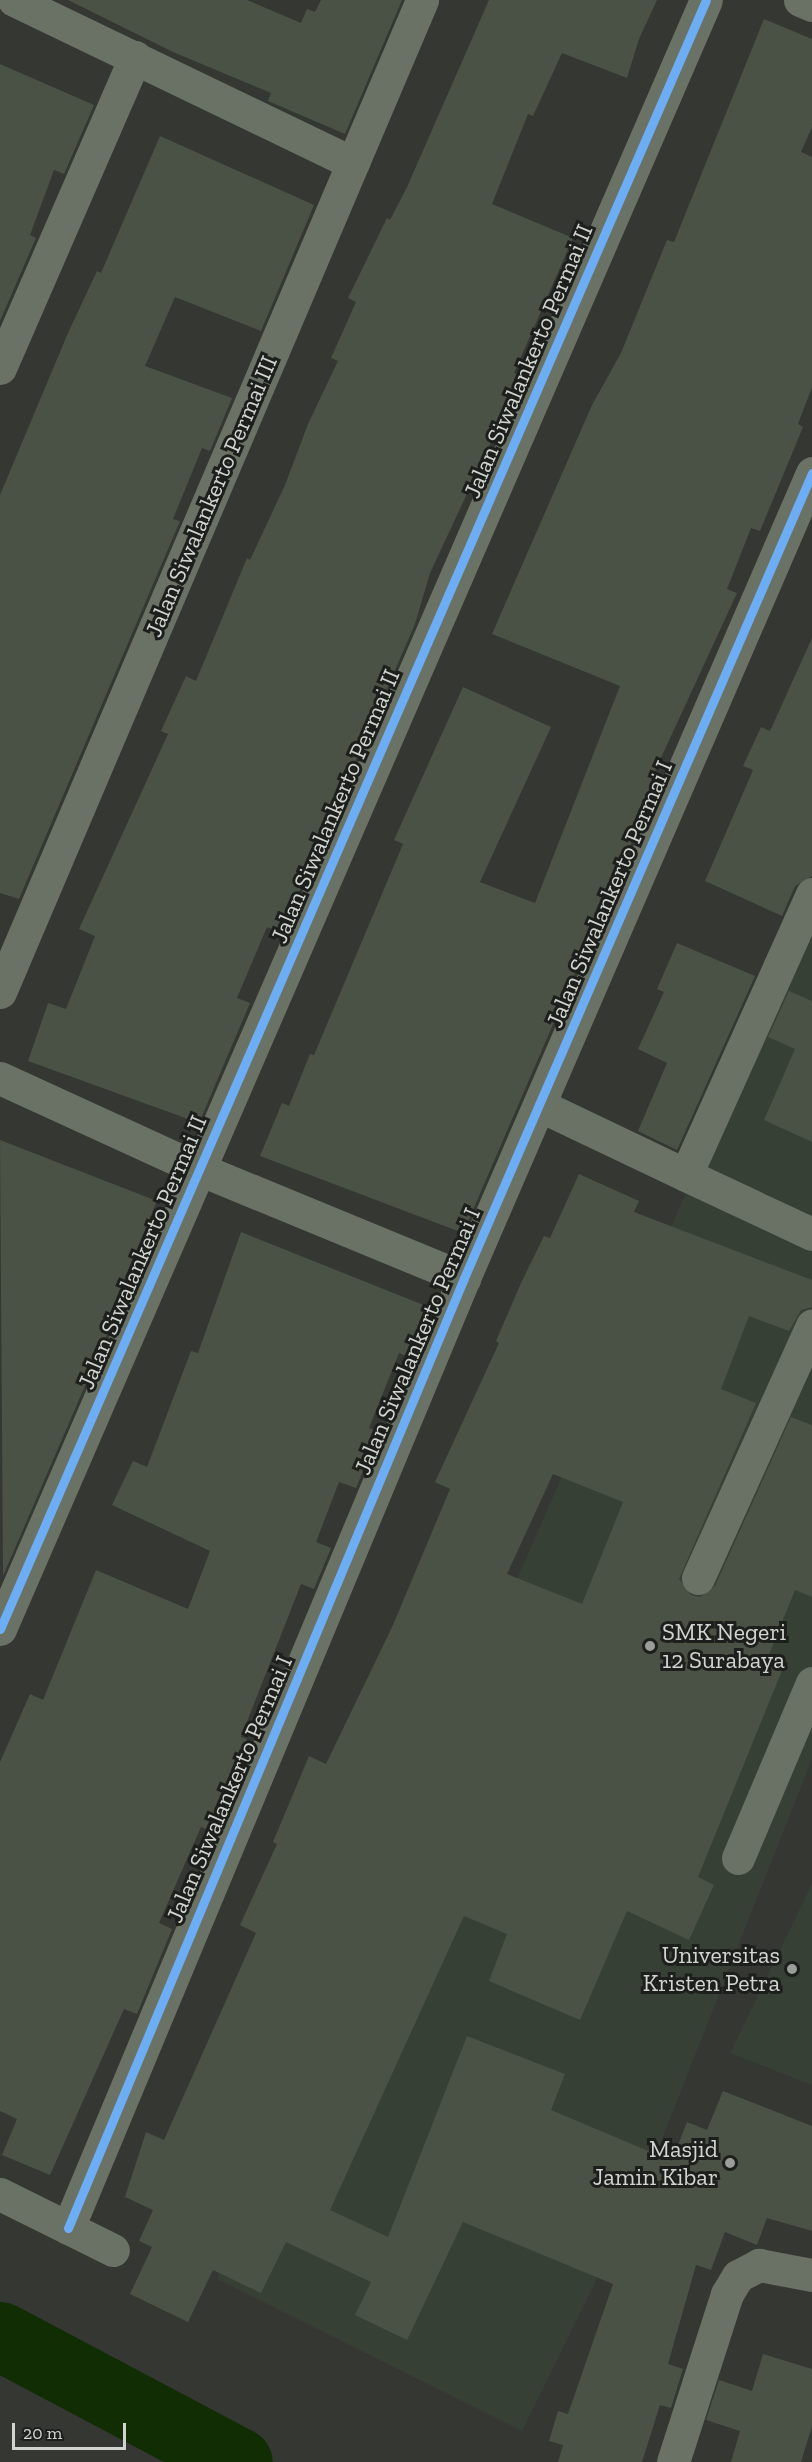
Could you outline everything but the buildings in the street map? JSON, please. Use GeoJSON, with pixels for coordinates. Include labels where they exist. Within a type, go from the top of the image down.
{"type":"FeatureCollection","features":[{"type":"Feature","properties":{"kind":"street"},"geometry":{"type":"LineString","coordinates":[[14,0],[353,163]]}},
{"type":"Feature","properties":{"kind":"street","name":"Jalan Siwalankerto Permai III"},"geometry":{"type":"LineString","coordinates":[[0,992],[422,0]]}},
{"type":"Feature","properties":{"kind":"street","name":"Jalan Siwalankerto Permai II"},"geometry":{"type":"LineString","coordinates":[[0,1629],[706,0]]}},
{"type":"Feature","properties":{"kind":"street"},"geometry":{"type":"LineString","coordinates":[[800,0],[812,5]]}},
{"type":"Feature","properties":{"kind":"street"},"geometry":{"type":"LineString","coordinates":[[0,368],[135,57]]}},
{"type":"Feature","properties":{"kind":"street","name":"Jalan Siwalankerto Permai I"},"geometry":{"type":"LineString","coordinates":[[68,2228],[464,1278],[812,473]]}},
{"type":"Feature","properties":{"kind":"street"},"geometry":{"type":"LineString","coordinates":[[686,1174],[812,894]]}},
{"type":"Feature","properties":{"kind":"street"},"geometry":{"type":"LineString","coordinates":[[0,1078],[199,1169],[464,1278]]}},
{"type":"Feature","properties":{"kind":"street"},"geometry":{"type":"LineString","coordinates":[[539,1105],[812,1234]]}},
{"type":"Feature","properties":{"kind":"street"},"geometry":{"type":"LineString","coordinates":[[698,1578],[812,1325]]}},
{"type":"Feature","properties":{"kind":"street"},"geometry":{"type":"LineString","coordinates":[[738,1858],[812,1683]]}},
{"type":"Feature","properties":{"kind":"street"},"geometry":{"type":"LineString","coordinates":[[0,2194],[113,2250]]}},
{"type":"Feature","properties":{"kind":"street"},"geometry":{"type":"LineString","coordinates":[[673,2462],[727,2294],[738,2276],[759,2265],[812,2275]]}},
{"type":"Feature","properties":{"kind":"shaded area","name":"SMK Negeri 12 Surabaya"},"geometry":{"type":"Polygon","coordinates":[[[812,905],[812,1759],[647,2177],[522,2431],[217,2279],[242,2207],[812,905]]]}},
{"type":"Feature","properties":{"kind":"shaded area","name":"Universitas Kristen Petra"},"geometry":{"type":"Polygon","coordinates":[[[812,1884],[812,2085],[730,2053],[812,1884]]]}},
{"type":"Feature","properties":{"kind":"waterway"},"geometry":{"type":"LineString","coordinates":[[0,2336],[238,2462]]}},
{"type":"Feature","properties":{"kind":"cycle path"},"geometry":{"type":"LineString","coordinates":[[0,1629],[706,0]]}},
{"type":"Feature","properties":{"kind":"cycle path"},"geometry":{"type":"LineString","coordinates":[[68,2228],[464,1278],[812,473]]}},
{"type":"Feature","properties":{"kind":"place","name":"SMK Negeri 12 Surabaya"},"geometry":{"type":"Point","coordinates":[650,1646]}},
{"type":"Feature","properties":{"kind":"place","name":"Universitas Kristen Petra"},"geometry":{"type":"Point","coordinates":[792,1969]}},
{"type":"Feature","properties":{"kind":"place","name":"Masjid Jamin Kibar"},"geometry":{"type":"Point","coordinates":[730,2163]}}]}
